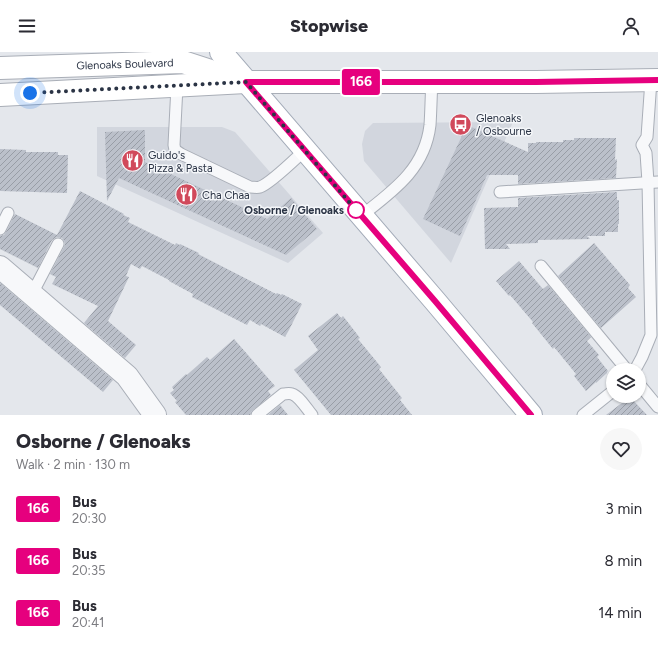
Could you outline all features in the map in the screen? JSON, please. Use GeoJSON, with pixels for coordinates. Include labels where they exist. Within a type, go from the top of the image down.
{"type":"FeatureCollection","features":[{"type":"Feature","properties":{"kind":"main road"},"geometry":{"type":"LineString","coordinates":[[221,52],[531,415]]}},
{"type":"Feature","properties":{"kind":"main road","name":"Glenoaks Boulevard"},"geometry":{"type":"LineString","coordinates":[[0,68],[183,62],[246,82]]}},
{"type":"Feature","properties":{"kind":"main road","name":"Glenoaks Boulevard"},"geometry":{"type":"LineString","coordinates":[[0,95],[246,82],[536,82],[654,80]]}},
{"type":"Feature","properties":{"kind":"street"},"geometry":{"type":"LineString","coordinates":[[0,267],[127,376],[155,415]]}},
{"type":"Feature","properties":{"kind":"lane"},"geometry":{"type":"LineString","coordinates":[[639,363],[651,335],[654,296],[653,182],[646,153],[642,145],[647,137],[654,80]]}},
{"type":"Feature","properties":{"kind":"lane"},"geometry":{"type":"LineString","coordinates":[[361,216],[388,195],[403,181],[418,163],[425,147],[430,126],[432,82]]}},
{"type":"Feature","properties":{"kind":"lane"},"geometry":{"type":"LineString","coordinates":[[177,86],[174,145],[176,150],[181,154],[255,188],[261,187],[269,182],[305,150]]}},
{"type":"Feature","properties":{"kind":"lane"},"geometry":{"type":"LineString","coordinates":[[500,192],[653,182]]}},
{"type":"Feature","properties":{"kind":"lane"},"geometry":{"type":"LineString","coordinates":[[0,229],[8,214]]}},
{"type":"Feature","properties":{"kind":"lane"},"geometry":{"type":"LineString","coordinates":[[32,294],[58,244]]}},
{"type":"Feature","properties":{"kind":"lane"},"geometry":{"type":"LineString","coordinates":[[541,266],[621,363]]}},
{"type":"Feature","properties":{"kind":"lane"},"geometry":{"type":"LineString","coordinates":[[646,392],[658,407]]}},
{"type":"Feature","properties":{"kind":"lane"},"geometry":{"type":"LineString","coordinates":[[257,415],[283,394],[288,393],[293,394],[298,398],[312,415]]}},
{"type":"Feature","properties":{"kind":"lane"},"geometry":{"type":"LineString","coordinates":[[583,415],[606,397]]}},
{"type":"Feature","properties":{"kind":"shaded area"},"geometry":{"type":"Polygon","coordinates":[[[513,122],[451,263],[364,161],[362,144],[365,131],[373,123],[513,122]]]}},
{"type":"Feature","properties":{"kind":"shaded area"},"geometry":{"type":"Polygon","coordinates":[[[97,127],[222,127],[235,132],[323,233],[288,263],[97,176],[97,127]]]}},
{"type":"Feature","properties":{"kind":"building"},"geometry":{"type":"Polygon","coordinates":[[[467,125],[528,152],[528,143],[563,142],[563,140],[574,140],[574,138],[616,138],[616,178],[518,184],[518,175],[487,175],[460,236],[423,219],[467,125]]]}},
{"type":"Feature","properties":{"kind":"building"},"geometry":{"type":"Polygon","coordinates":[[[145,130],[145,162],[267,219],[291,198],[317,229],[286,255],[119,178],[107,201],[105,132],[145,130]]]}},
{"type":"Feature","properties":{"kind":"building"},"geometry":{"type":"Polygon","coordinates":[[[0,149],[26,150],[26,152],[58,152],[58,155],[68,155],[67,193],[0,191],[0,149]]]}},
{"type":"Feature","properties":{"kind":"building"},"geometry":{"type":"Polygon","coordinates":[[[80,191],[124,214],[123,215],[130,218],[128,222],[175,245],[176,243],[180,244],[276,294],[282,294],[302,304],[285,337],[261,324],[260,326],[250,320],[247,325],[192,297],[193,294],[169,280],[142,266],[140,269],[131,264],[126,276],[129,277],[108,321],[136,345],[125,358],[84,323],[98,306],[52,284],[56,277],[50,274],[65,244],[62,238],[57,237],[52,240],[38,268],[0,249],[0,236],[4,235],[15,214],[57,235],[80,191]]]}},
{"type":"Feature","properties":{"kind":"building"},"geometry":{"type":"Polygon","coordinates":[[[617,192],[617,200],[619,200],[618,232],[605,232],[605,236],[587,236],[590,239],[538,240],[538,243],[506,244],[510,249],[485,249],[484,208],[518,207],[518,198],[617,192]]]}},
{"type":"Feature","properties":{"kind":"building"},"geometry":{"type":"Polygon","coordinates":[[[594,243],[630,285],[628,288],[636,297],[601,328],[558,276],[594,243]]]}},
{"type":"Feature","properties":{"kind":"building"},"geometry":{"type":"Polygon","coordinates":[[[519,261],[543,289],[548,285],[591,337],[587,341],[599,355],[597,357],[606,368],[606,374],[586,391],[574,376],[576,374],[554,347],[553,349],[532,323],[533,322],[496,281],[519,261]]]}},
{"type":"Feature","properties":{"kind":"building"},"geometry":{"type":"Polygon","coordinates":[[[0,283],[113,380],[103,392],[0,305],[0,283]]]}},
{"type":"Feature","properties":{"kind":"building"},"geometry":{"type":"Polygon","coordinates":[[[337,313],[341,318],[343,316],[360,338],[358,339],[381,367],[379,369],[402,398],[400,400],[412,415],[331,415],[294,370],[318,350],[308,336],[337,313]]]}},
{"type":"Feature","properties":{"kind":"building"},"geometry":{"type":"Polygon","coordinates":[[[234,339],[275,386],[268,391],[271,395],[253,410],[250,415],[186,415],[175,402],[177,401],[170,393],[174,390],[172,387],[207,357],[210,360],[234,339]]]}},
{"type":"Feature","properties":{"kind":"building"},"geometry":{"type":"Polygon","coordinates":[[[622,403],[636,403],[647,415],[606,415],[622,403]]]}},
{"type":"Feature","properties":{"kind":"building"},"geometry":{"type":"Polygon","coordinates":[[[280,405],[288,415],[268,415],[280,405]]]}},
{"type":"Feature","properties":{"kind":"bus line","name":"166"},"geometry":{"type":"LineString","coordinates":[[531,415],[246,82],[536,82],[658,80]]}},
{"type":"Feature","properties":{"kind":"place","name":"Glenoaks / Osbourne"},"geometry":{"type":"Point","coordinates":[461,124]}},
{"type":"Feature","properties":{"kind":"place","name":"Guido's Pizza & Pasta"},"geometry":{"type":"Point","coordinates":[132,161]}},
{"type":"Feature","properties":{"kind":"place","name":"Cha Chaa"},"geometry":{"type":"Point","coordinates":[186,195]}},
{"type":"Feature","properties":{"kind":"place","name":"Osborne / Glenoaks"},"geometry":{"type":"Point","coordinates":[356,210]}},
{"type":"Feature","properties":{"kind":"route"},"geometry":{"type":"LineString","coordinates":[[30,93],[246,82],[356,210]]}}]}
